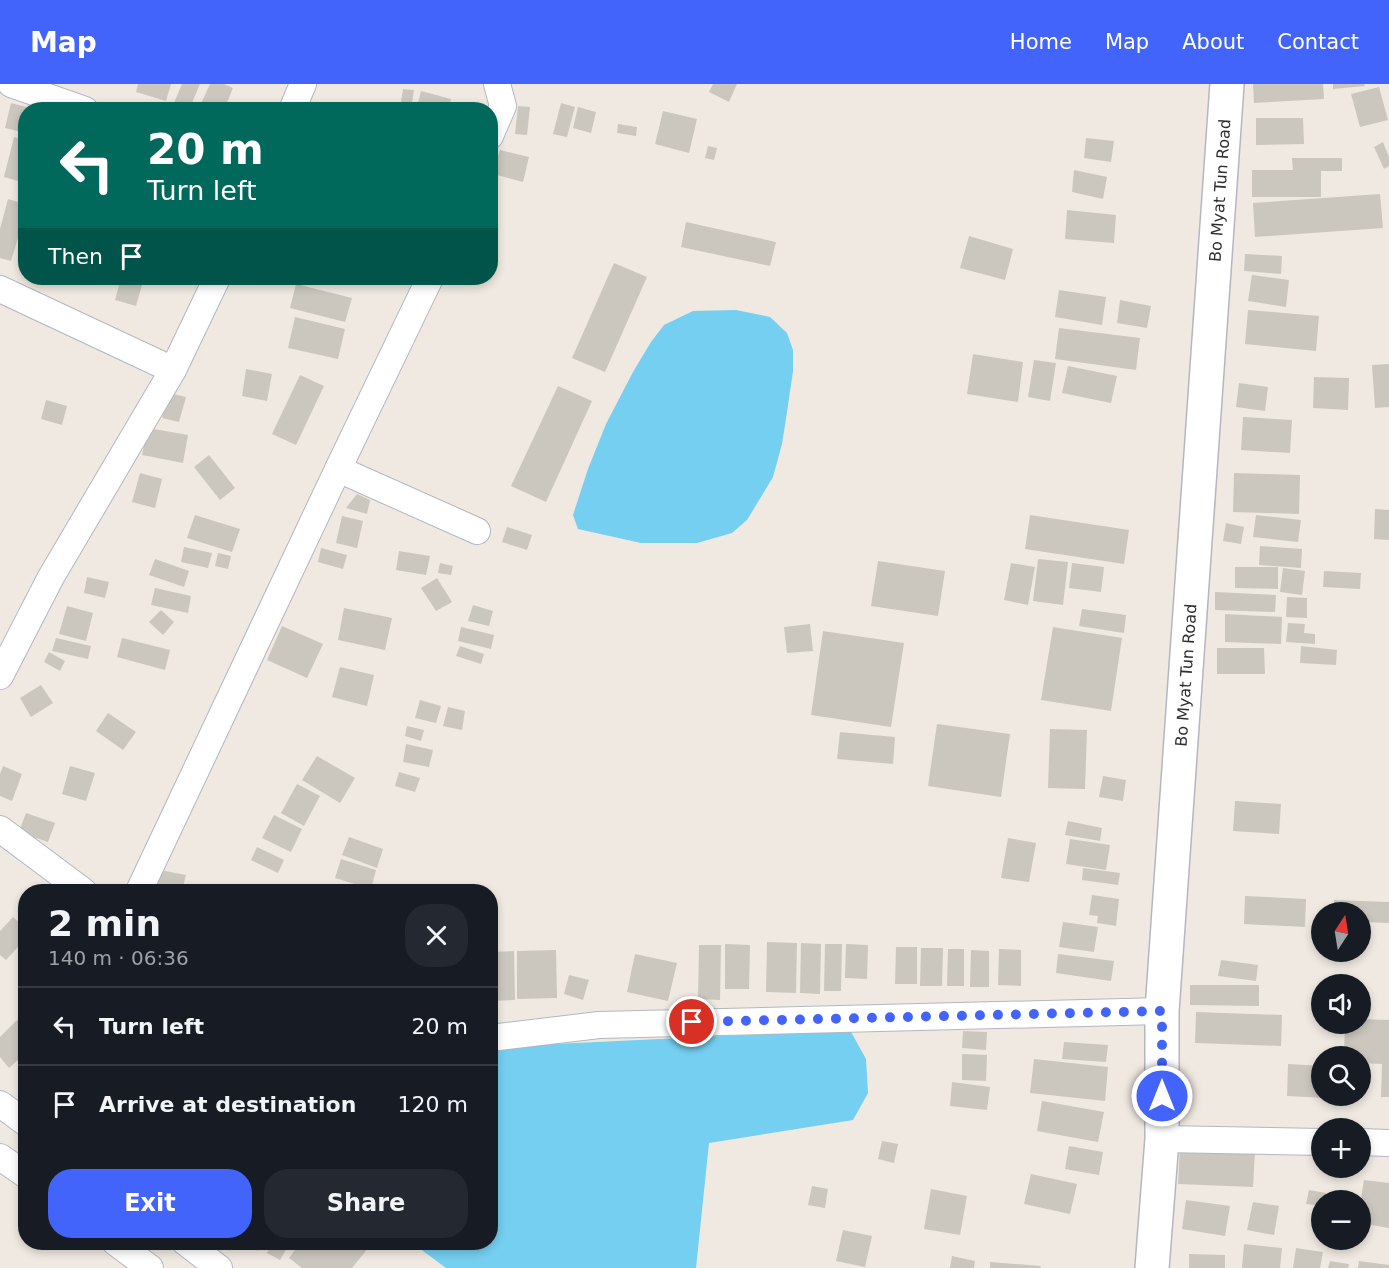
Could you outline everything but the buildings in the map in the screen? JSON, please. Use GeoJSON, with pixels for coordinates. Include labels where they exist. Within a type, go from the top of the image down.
{"type":"FeatureCollection","features":[{"type":"Feature","properties":{"kind":"main road","name":"Bo Myat Tun Road"},"geometry":{"type":"LineString","coordinates":[[1152,1268],[1162,1139],[1162,1011],[1227,84]]}},
{"type":"Feature","properties":{"kind":"street"},"geometry":{"type":"LineString","coordinates":[[11,84],[62,102]]}},
{"type":"Feature","properties":{"kind":"street"},"geometry":{"type":"LineString","coordinates":[[295,102],[303,84]]}},
{"type":"Feature","properties":{"kind":"street"},"geometry":{"type":"LineString","coordinates":[[497,84],[503,106],[498,118]]}},
{"type":"Feature","properties":{"kind":"street"},"geometry":{"type":"LineString","coordinates":[[0,676],[51,577],[173,370],[214,285]]}},
{"type":"Feature","properties":{"kind":"street"},"geometry":{"type":"LineString","coordinates":[[142,884],[427,285]]}},
{"type":"Feature","properties":{"kind":"street"},"geometry":{"type":"LineString","coordinates":[[0,289],[173,370]]}},
{"type":"Feature","properties":{"kind":"street"},"geometry":{"type":"LineString","coordinates":[[338,470],[477,531]]}},
{"type":"Feature","properties":{"kind":"street"},"geometry":{"type":"LineString","coordinates":[[0,829],[74,884]]}},
{"type":"Feature","properties":{"kind":"street"},"geometry":{"type":"LineString","coordinates":[[498,1037],[598,1025],[1162,1011]]}},
{"type":"Feature","properties":{"kind":"street"},"geometry":{"type":"LineString","coordinates":[[0,1104],[18,1117]]}},
{"type":"Feature","properties":{"kind":"street"},"geometry":{"type":"LineString","coordinates":[[1162,1139],[1311,1142]]}},
{"type":"Feature","properties":{"kind":"street"},"geometry":{"type":"LineString","coordinates":[[1371,1142],[1389,1143]]}},
{"type":"Feature","properties":{"kind":"street"},"geometry":{"type":"LineString","coordinates":[[0,1156],[18,1170]]}},
{"type":"Feature","properties":{"kind":"street"},"geometry":{"type":"LineString","coordinates":[[126,1250],[150,1268]]}},
{"type":"Feature","properties":{"kind":"street"},"geometry":{"type":"LineString","coordinates":[[195,1250],[219,1268]]}},
{"type":"Feature","properties":{"kind":"water"},"geometry":{"type":"Polygon","coordinates":[[[736,310],[770,317],[787,333],[793,350],[793,371],[782,444],[773,477],[747,520],[732,533],[697,543],[641,543],[578,529],[573,515],[588,469],[606,424],[651,342],[664,325],[693,311],[736,310]]]}},
{"type":"Feature","properties":{"kind":"water"},"geometry":{"type":"Polygon","coordinates":[[[850,1030],[866,1059],[868,1093],[853,1120],[709,1143],[696,1268],[446,1268],[422,1250],[498,1250],[498,1047],[850,1030]]]}},
{"type":"Feature","properties":{"kind":"route"},"geometry":{"type":"LineString","coordinates":[[692,1022],[1162,1011],[1162,1096]]}}]}
